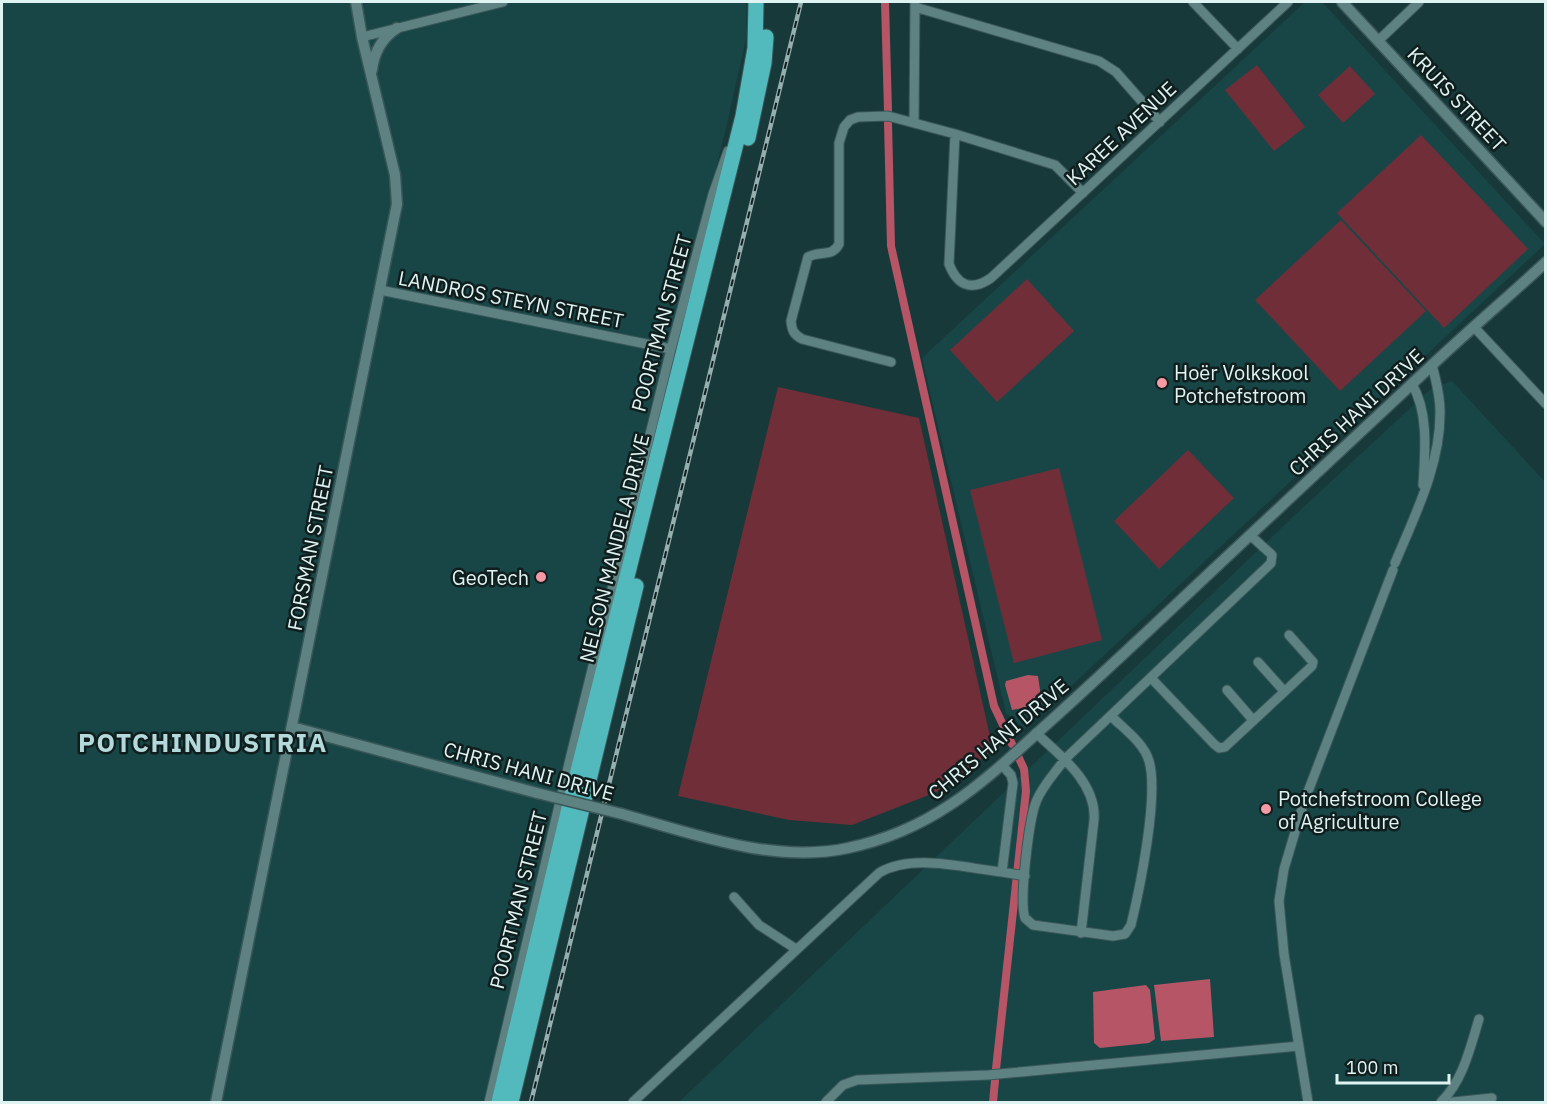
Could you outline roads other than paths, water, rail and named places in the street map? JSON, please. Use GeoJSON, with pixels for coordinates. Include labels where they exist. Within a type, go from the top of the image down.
{"type":"FeatureCollection","features":[{"type":"Feature","properties":{"kind":"highway","name":"NELSON MANDELA DRIVE"},"geometry":{"type":"LineString","coordinates":[[500,1102],[576,779],[743,116],[755,48],[756,2]]}},
{"type":"Feature","properties":{"kind":"highway","name":"NELSON MANDELA DRIVE"},"geometry":{"type":"LineString","coordinates":[[511,1102],[647,539],[753,118],[764,63],[767,2]]}},
{"type":"Feature","properties":{"kind":"street","name":"FORSMAN STREET"},"geometry":{"type":"LineString","coordinates":[[216,1102],[395,219],[397,189],[356,2]]}},
{"type":"Feature","properties":{"kind":"street"},"geometry":{"type":"LineString","coordinates":[[362,37],[503,2]]}},
{"type":"Feature","properties":{"kind":"street"},"geometry":{"type":"LineString","coordinates":[[1193,2],[1238,49]]}},
{"type":"Feature","properties":{"kind":"street","name":"KAREE AVENUE"},"geometry":{"type":"LineString","coordinates":[[955,134],[949,264],[958,280],[966,285],[982,285],[1288,2]]}},
{"type":"Feature","properties":{"kind":"street","name":"KRUIS STREET"},"geometry":{"type":"LineString","coordinates":[[1342,2],[1545,222]]}},
{"type":"Feature","properties":{"kind":"street"},"geometry":{"type":"LineString","coordinates":[[1378,41],[1419,2]]}},
{"type":"Feature","properties":{"kind":"street"},"geometry":{"type":"LineString","coordinates":[[914,122],[915,4],[1099,60],[1116,72],[1160,122]]}},
{"type":"Feature","properties":{"kind":"street"},"geometry":{"type":"LineString","coordinates":[[371,75],[379,47],[397,28]]}},
{"type":"Feature","properties":{"kind":"street","name":"POORTMAN STREET"},"geometry":{"type":"LineString","coordinates":[[489,1102],[671,349],[722,166],[743,116]]}},
{"type":"Feature","properties":{"kind":"street"},"geometry":{"type":"LineString","coordinates":[[891,362],[802,339],[795,336],[792,330],[791,321],[808,257],[813,254],[831,254],[836,251],[839,244],[839,143],[844,128],[850,120],[858,117],[888,116],[1055,165],[1083,193]]}},
{"type":"Feature","properties":{"kind":"street","name":"CHRIS HANI DRIVE"},"geometry":{"type":"LineString","coordinates":[[292,727],[537,793],[749,846],[788,852],[816,852],[873,842],[921,823],[943,811],[1002,765],[1545,262]]}},
{"type":"Feature","properties":{"kind":"street","name":"LANDROS STEYN STREET"},"geometry":{"type":"LineString","coordinates":[[380,290],[671,349]]}},
{"type":"Feature","properties":{"kind":"street"},"geometry":{"type":"LineString","coordinates":[[1474,327],[1545,404]]}},
{"type":"Feature","properties":{"kind":"street"},"geometry":{"type":"LineString","coordinates":[[1308,1102],[1280,921],[1279,901],[1282,878],[1304,802],[1421,499],[1439,440],[1440,411],[1432,365]]}},
{"type":"Feature","properties":{"kind":"street"},"geometry":{"type":"LineString","coordinates":[[1412,384],[1418,395],[1423,421],[1424,466],[1421,499]]}},
{"type":"Feature","properties":{"kind":"street"},"geometry":{"type":"LineString","coordinates":[[1111,716],[1137,742],[1149,760],[1152,800],[1133,916],[1128,931],[1119,936],[1081,933],[1033,925],[1028,922],[1022,912],[1019,875],[1037,801],[1065,759],[1111,716],[1152,679],[1271,563],[1270,552],[1250,535]]}},
{"type":"Feature","properties":{"kind":"street"},"geometry":{"type":"LineString","coordinates":[[1152,679],[1219,748],[1225,747],[1312,666],[1313,662],[1289,635]]}},
{"type":"Feature","properties":{"kind":"street"},"geometry":{"type":"LineString","coordinates":[[1258,663],[1284,692]]}},
{"type":"Feature","properties":{"kind":"street"},"geometry":{"type":"LineString","coordinates":[[1227,690],[1253,720]]}},
{"type":"Feature","properties":{"kind":"street"},"geometry":{"type":"LineString","coordinates":[[1036,733],[1065,759],[1089,791],[1095,811],[1081,933]]}},
{"type":"Feature","properties":{"kind":"street"},"geometry":{"type":"LineString","coordinates":[[1002,765],[1011,775],[1013,783],[1002,872]]}},
{"type":"Feature","properties":{"kind":"street"},"geometry":{"type":"LineString","coordinates":[[633,1102],[869,880],[895,865],[917,862],[1019,875]]}},
{"type":"Feature","properties":{"kind":"street"},"geometry":{"type":"LineString","coordinates":[[734,897],[759,925],[796,949]]}},
{"type":"Feature","properties":{"kind":"street"},"geometry":{"type":"LineString","coordinates":[[1441,1102],[1455,1085],[1461,1073],[1479,1019]]}},
{"type":"Feature","properties":{"kind":"street"},"geometry":{"type":"LineString","coordinates":[[826,1102],[843,1085],[857,1080],[998,1075],[1299,1046]]}},
{"type":"Feature","properties":{"kind":"street"},"geometry":{"type":"LineString","coordinates":[[1453,1102],[1492,1098]]}},
{"type":"Feature","properties":{"kind":"waterway"},"geometry":{"type":"LineString","coordinates":[[885,2],[888,111]]}},
{"type":"Feature","properties":{"kind":"waterway"},"geometry":{"type":"LineString","coordinates":[[888,123],[891,246],[994,706],[1012,744]]}},
{"type":"Feature","properties":{"kind":"waterway"},"geometry":{"type":"LineString","coordinates":[[996,1069],[1026,791],[1024,769],[1018,756]]}},
{"type":"Feature","properties":{"kind":"waterway"},"geometry":{"type":"LineString","coordinates":[[993,1102],[995,1081]]}},
{"type":"Feature","properties":{"kind":"railway"},"geometry":{"type":"LineString","coordinates":[[531,1102],[801,2]]}},
{"type":"Feature","properties":{"kind":"place","name":"Hoër Volkskool Potchefstroom"},"geometry":{"type":"Point","coordinates":[1162,383]}},
{"type":"Feature","properties":{"kind":"place","name":"GeoTech"},"geometry":{"type":"Point","coordinates":[541,577]}},
{"type":"Feature","properties":{"kind":"place","name":"Potchefstroom College of Agriculture"},"geometry":{"type":"Point","coordinates":[1266,809]}},
{"type":"Feature","properties":{"kind":"district","name":"POTCHINDUSTRIA"},"geometry":{"type":"Point","coordinates":[203,742]}}]}
